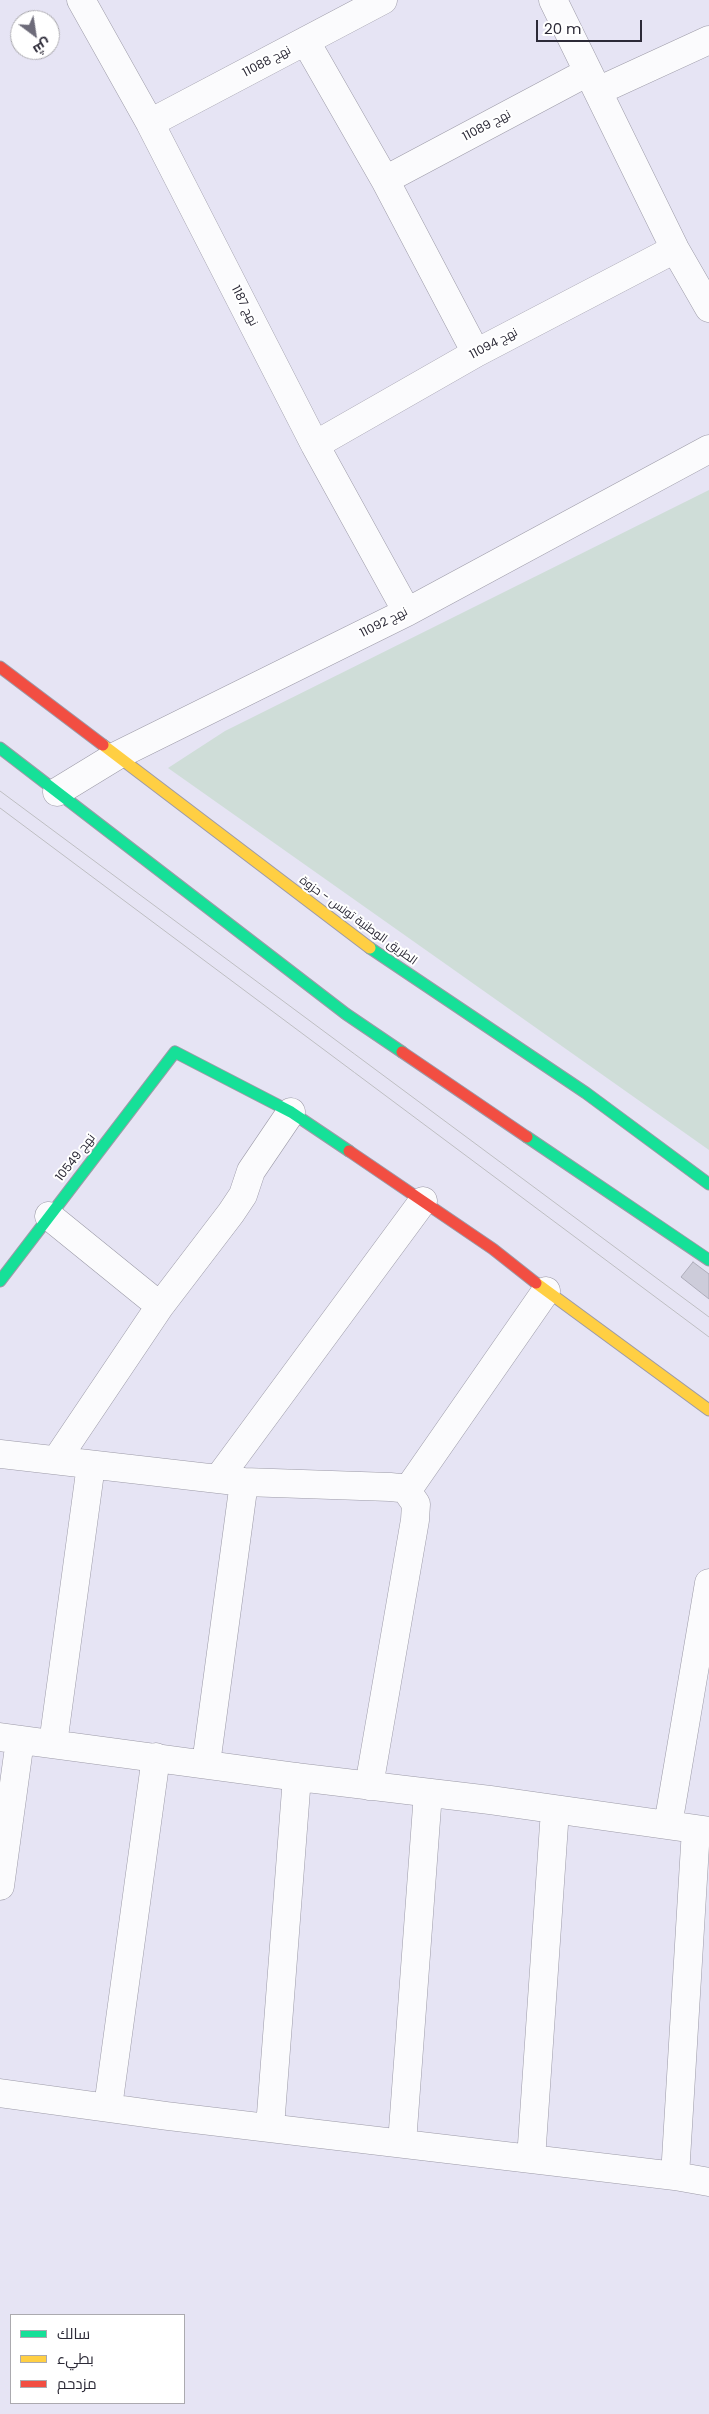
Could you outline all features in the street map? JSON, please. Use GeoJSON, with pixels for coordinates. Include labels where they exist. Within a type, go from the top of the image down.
{"type":"FeatureCollection","features":[{"type":"Feature","properties":{"kind":"main road","name":"الطريق الوطنية تونس - حزوة"},"geometry":{"type":"LineString","coordinates":[[0,667],[383,958],[586,1093],[709,1184]]}},
{"type":"Feature","properties":{"kind":"main road"},"geometry":{"type":"LineString","coordinates":[[0,748],[346,1014],[709,1260]]}},
{"type":"Feature","properties":{"kind":"main road","name":"نهج 10549"},"geometry":{"type":"LineString","coordinates":[[0,1281],[175,1052],[291,1112]]}},
{"type":"Feature","properties":{"kind":"main road"},"geometry":{"type":"LineString","coordinates":[[291,1112],[493,1249],[546,1291],[709,1410]]}},
{"type":"Feature","properties":{"kind":"street","name":"نهج 1187"},"geometry":{"type":"LineString","coordinates":[[81,0],[150,123],[315,445],[407,612]]}},
{"type":"Feature","properties":{"kind":"street","name":"نهج 11088"},"geometry":{"type":"LineString","coordinates":[[150,123],[384,0]]}},
{"type":"Feature","properties":{"kind":"street"},"geometry":{"type":"LineString","coordinates":[[553,0],[675,248],[709,308]]}},
{"type":"Feature","properties":{"kind":"street","name":"نهج 11089"},"geometry":{"type":"LineString","coordinates":[[385,180],[593,81],[709,40]]}},
{"type":"Feature","properties":{"kind":"street"},"geometry":{"type":"LineString","coordinates":[[306,42],[385,180],[476,353]]}},
{"type":"Feature","properties":{"kind":"street","name":"نهج 11094"},"geometry":{"type":"LineString","coordinates":[[315,445],[476,353],[675,248]]}},
{"type":"Feature","properties":{"kind":"street","name":"نهج 11092"},"geometry":{"type":"LineString","coordinates":[[57,792],[116,756],[407,612],[709,449]]}},
{"type":"Feature","properties":{"kind":"street"},"geometry":{"type":"LineString","coordinates":[[57,1459],[160,1306],[231,1213],[243,1195],[251,1170],[291,1112]]}},
{"type":"Feature","properties":{"kind":"street"},"geometry":{"type":"LineString","coordinates":[[206,1764],[231,1481],[423,1201]]}},
{"type":"Feature","properties":{"kind":"street"},"geometry":{"type":"LineString","coordinates":[[49,1216],[160,1306]]}},
{"type":"Feature","properties":{"kind":"street"},"geometry":{"type":"LineString","coordinates":[[407,1491],[546,1291]]}},
{"type":"Feature","properties":{"kind":"street"},"geometry":{"type":"LineString","coordinates":[[0,1454],[57,1459],[91,1465],[231,1481],[390,1487],[407,1491],[416,1504],[415,1520],[369,1786]]}},
{"type":"Feature","properties":{"kind":"street"},"geometry":{"type":"LineString","coordinates":[[53,1744],[91,1465]]}},
{"type":"Feature","properties":{"kind":"street"},"geometry":{"type":"LineString","coordinates":[[668,1825],[709,1583]]}},
{"type":"Feature","properties":{"kind":"street"},"geometry":{"type":"LineString","coordinates":[[0,1886],[10,1738],[702,1830],[675,2176]]}},
{"type":"Feature","properties":{"kind":"street"},"geometry":{"type":"LineString","coordinates":[[108,2107],[156,1757]]}},
{"type":"Feature","properties":{"kind":"street"},"geometry":{"type":"LineString","coordinates":[[270,2127],[297,1777]]}},
{"type":"Feature","properties":{"kind":"street"},"geometry":{"type":"LineString","coordinates":[[402,2143],[428,1794]]}},
{"type":"Feature","properties":{"kind":"street"},"geometry":{"type":"LineString","coordinates":[[531,2159],[555,1810]]}},
{"type":"Feature","properties":{"kind":"street"},"geometry":{"type":"LineString","coordinates":[[0,2094],[675,2176],[709,2182]]}},
{"type":"Feature","properties":{"kind":"shaded area"},"geometry":{"type":"Polygon","coordinates":[[[709,490],[709,1150],[168,768],[225,731],[709,490]]]}},
{"type":"Feature","properties":{"kind":"building"},"geometry":{"type":"Polygon","coordinates":[[[693,1262],[709,1274],[709,1299],[681,1277],[693,1262]]]}},
{"type":"Feature","properties":{"kind":"tram line"},"geometry":{"type":"LineString","coordinates":[[0,791],[709,1317]]}},
{"type":"Feature","properties":{"kind":"tram line"},"geometry":{"type":"LineString","coordinates":[[0,808],[709,1337]]}},
{"type":"Feature","properties":{"kind":"traffic: fast"},"geometry":{"type":"LineString","coordinates":[[0,748],[346,1014],[402,1052]]}},
{"type":"Feature","properties":{"kind":"traffic: fast"},"geometry":{"type":"LineString","coordinates":[[370,948],[586,1093],[709,1184]]}},
{"type":"Feature","properties":{"kind":"traffic: fast"},"geometry":{"type":"LineString","coordinates":[[0,1281],[175,1052],[291,1112],[349,1151]]}},
{"type":"Feature","properties":{"kind":"traffic: fast"},"geometry":{"type":"LineString","coordinates":[[527,1137],[709,1260]]}},
{"type":"Feature","properties":{"kind":"traffic: slow"},"geometry":{"type":"LineString","coordinates":[[103,745],[370,948]]}},
{"type":"Feature","properties":{"kind":"traffic: slow"},"geometry":{"type":"LineString","coordinates":[[536,1283],[709,1410]]}},
{"type":"Feature","properties":{"kind":"traffic: jam"},"geometry":{"type":"LineString","coordinates":[[0,667],[103,745]]}},
{"type":"Feature","properties":{"kind":"traffic: jam"},"geometry":{"type":"LineString","coordinates":[[402,1052],[527,1137]]}},
{"type":"Feature","properties":{"kind":"traffic: jam"},"geometry":{"type":"LineString","coordinates":[[349,1151],[493,1249],[536,1283]]}}]}
